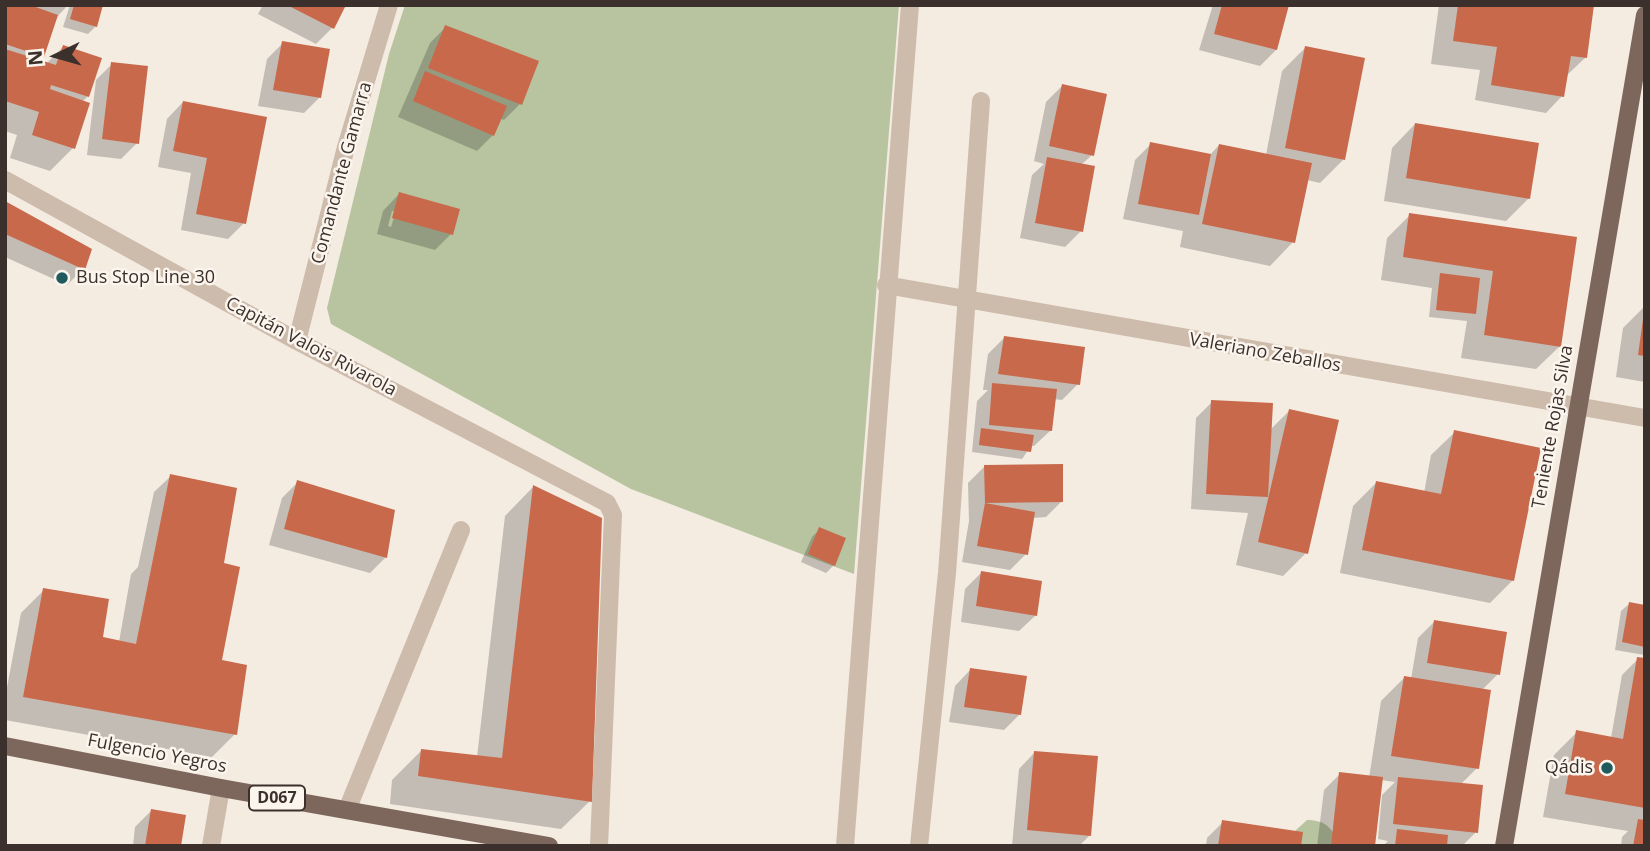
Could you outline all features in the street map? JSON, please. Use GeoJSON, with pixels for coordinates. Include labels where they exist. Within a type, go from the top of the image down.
{"type":"FeatureCollection","features":[{"type":"Feature","properties":{"kind":"main road","name":"Teniente Rojas Silva"},"geometry":{"type":"LineString","coordinates":[[1504,846],[1645,15]]}},
{"type":"Feature","properties":{"kind":"main road","name":"Fulgencio Yegros"},"geometry":{"type":"LineString","coordinates":[[5,746],[221,788],[549,846]]}},
{"type":"Feature","properties":{"kind":"street","name":"Comandante Gamarra"},"geometry":{"type":"LineString","coordinates":[[297,341],[346,148],[389,5]]}},
{"type":"Feature","properties":{"kind":"street"},"geometry":{"type":"LineString","coordinates":[[845,846],[886,285],[910,5]]}},
{"type":"Feature","properties":{"kind":"street"},"geometry":{"type":"LineString","coordinates":[[919,846],[947,573],[981,101]]}},
{"type":"Feature","properties":{"kind":"street","name":"Capitán Valois Rivarola"},"geometry":{"type":"LineString","coordinates":[[5,180],[297,341],[601,499],[612,515],[598,846]]}},
{"type":"Feature","properties":{"kind":"street","name":"Valeriano Zeballos"},"geometry":{"type":"LineString","coordinates":[[886,285],[967,302],[1645,418]]}},
{"type":"Feature","properties":{"kind":"street"},"geometry":{"type":"LineString","coordinates":[[347,810],[461,530]]}},
{"type":"Feature","properties":{"kind":"street"},"geometry":{"type":"LineString","coordinates":[[211,846],[221,788]]}},
{"type":"Feature","properties":{"kind":"green space"},"geometry":{"type":"Polygon","coordinates":[[[405,5],[899,5],[854,574],[631,489],[331,324],[327,308],[389,54],[405,5]]]}},
{"type":"Feature","properties":{"kind":"green space"},"geometry":{"type":"Polygon","coordinates":[[[1307,820],[1328,827],[1338,846],[1292,846],[1295,831],[1307,820]]]}},
{"type":"Feature","properties":{"kind":"building"},"geometry":{"type":"Polygon","coordinates":[[[5,5],[30,5],[58,15],[44,57],[5,44],[5,5]]]}},
{"type":"Feature","properties":{"kind":"building"},"geometry":{"type":"Polygon","coordinates":[[[74,5],[103,5],[97,27],[70,19],[74,5]]]}},
{"type":"Feature","properties":{"kind":"building"},"geometry":{"type":"Polygon","coordinates":[[[287,5],[346,5],[334,29],[287,5]]]}},
{"type":"Feature","properties":{"kind":"building"},"geometry":{"type":"Polygon","coordinates":[[[1222,5],[1289,5],[1277,50],[1214,34],[1222,5]]]}},
{"type":"Feature","properties":{"kind":"building"},"geometry":{"type":"Polygon","coordinates":[[[1458,5],[1594,5],[1587,58],[1571,56],[1564,97],[1491,85],[1497,47],[1453,41],[1458,5]]]}},
{"type":"Feature","properties":{"kind":"building"},"geometry":{"type":"Polygon","coordinates":[[[445,25],[539,61],[522,105],[428,68],[445,25]]]}},
{"type":"Feature","properties":{"kind":"building"},"geometry":{"type":"Polygon","coordinates":[[[282,41],[330,49],[321,98],[273,90],[282,41]]]}},
{"type":"Feature","properties":{"kind":"building"},"geometry":{"type":"Polygon","coordinates":[[[63,45],[102,58],[89,97],[51,85],[50,89],[90,103],[75,149],[32,135],[39,112],[5,101],[5,49],[56,65],[63,45]]]}},
{"type":"Feature","properties":{"kind":"building"},"geometry":{"type":"Polygon","coordinates":[[[1305,46],[1365,58],[1345,160],[1285,148],[1305,46]]]}},
{"type":"Feature","properties":{"kind":"building"},"geometry":{"type":"Polygon","coordinates":[[[111,62],[148,66],[139,144],[102,139],[111,62]]]}},
{"type":"Feature","properties":{"kind":"building"},"geometry":{"type":"Polygon","coordinates":[[[425,71],[507,106],[494,136],[413,101],[425,71]]]}},
{"type":"Feature","properties":{"kind":"building"},"geometry":{"type":"Polygon","coordinates":[[[1062,84],[1107,94],[1094,156],[1049,146],[1062,84]]]}},
{"type":"Feature","properties":{"kind":"building"},"geometry":{"type":"Polygon","coordinates":[[[183,101],[267,117],[246,224],[196,214],[207,158],[173,151],[183,101]]]}},
{"type":"Feature","properties":{"kind":"building"},"geometry":{"type":"Polygon","coordinates":[[[1415,123],[1539,143],[1530,199],[1406,178],[1415,123]]]}},
{"type":"Feature","properties":{"kind":"building"},"geometry":{"type":"Polygon","coordinates":[[[1150,142],[1211,154],[1199,215],[1138,204],[1150,142]]]}},
{"type":"Feature","properties":{"kind":"building"},"geometry":{"type":"Polygon","coordinates":[[[1219,144],[1312,163],[1295,243],[1202,224],[1219,144]]]}},
{"type":"Feature","properties":{"kind":"building"},"geometry":{"type":"Polygon","coordinates":[[[1047,157],[1095,166],[1083,232],[1035,223],[1047,157]]]}},
{"type":"Feature","properties":{"kind":"building"},"geometry":{"type":"Polygon","coordinates":[[[399,192],[460,209],[453,235],[392,218],[399,192]]]}},
{"type":"Feature","properties":{"kind":"building"},"geometry":{"type":"Polygon","coordinates":[[[5,201],[92,249],[85,270],[5,234],[5,201]]]}},
{"type":"Feature","properties":{"kind":"building"},"geometry":{"type":"Polygon","coordinates":[[[1409,213],[1577,237],[1561,347],[1484,335],[1493,271],[1403,257],[1409,213]]]}},
{"type":"Feature","properties":{"kind":"building"},"geometry":{"type":"Polygon","coordinates":[[[1440,273],[1480,278],[1476,314],[1436,310],[1440,273]]]}},
{"type":"Feature","properties":{"kind":"building"},"geometry":{"type":"Polygon","coordinates":[[[1645,319],[1645,356],[1638,355],[1645,319]]]}},
{"type":"Feature","properties":{"kind":"building"},"geometry":{"type":"Polygon","coordinates":[[[1004,336],[1085,347],[1080,385],[998,374],[1004,336]]]}},
{"type":"Feature","properties":{"kind":"building"},"geometry":{"type":"Polygon","coordinates":[[[992,383],[1057,389],[1052,431],[989,425],[992,383]]]}},
{"type":"Feature","properties":{"kind":"building"},"geometry":{"type":"Polygon","coordinates":[[[1211,400],[1273,403],[1268,497],[1206,494],[1211,400]]]}},
{"type":"Feature","properties":{"kind":"building"},"geometry":{"type":"Polygon","coordinates":[[[1289,409],[1339,420],[1308,554],[1258,542],[1289,409]]]}},
{"type":"Feature","properties":{"kind":"building"},"geometry":{"type":"Polygon","coordinates":[[[981,428],[1034,435],[1031,452],[979,445],[981,428]]]}},
{"type":"Feature","properties":{"kind":"building"},"geometry":{"type":"Polygon","coordinates":[[[1454,430],[1541,448],[1514,581],[1362,550],[1376,481],[1441,494],[1454,430]]]}},
{"type":"Feature","properties":{"kind":"building"},"geometry":{"type":"Polygon","coordinates":[[[1063,464],[1063,502],[985,503],[984,465],[1063,464]]]}},
{"type":"Feature","properties":{"kind":"building"},"geometry":{"type":"Polygon","coordinates":[[[170,474],[237,488],[224,563],[240,567],[222,660],[247,665],[237,735],[23,697],[43,588],[109,599],[103,637],[136,644],[170,474]]]}},
{"type":"Feature","properties":{"kind":"building"},"geometry":{"type":"Polygon","coordinates":[[[297,480],[395,510],[387,558],[284,529],[297,480]]]}},
{"type":"Feature","properties":{"kind":"building"},"geometry":{"type":"Polygon","coordinates":[[[533,485],[602,518],[592,802],[418,776],[421,749],[502,758],[533,485]]]}},
{"type":"Feature","properties":{"kind":"building"},"geometry":{"type":"Polygon","coordinates":[[[985,503],[1035,512],[1028,555],[977,546],[985,503]]]}},
{"type":"Feature","properties":{"kind":"building"},"geometry":{"type":"Polygon","coordinates":[[[819,527],[846,538],[835,566],[808,554],[819,527]]]}},
{"type":"Feature","properties":{"kind":"building"},"geometry":{"type":"Polygon","coordinates":[[[981,571],[1042,581],[1037,616],[976,606],[981,571]]]}},
{"type":"Feature","properties":{"kind":"building"},"geometry":{"type":"Polygon","coordinates":[[[1629,602],[1645,605],[1645,647],[1622,642],[1629,602]]]}},
{"type":"Feature","properties":{"kind":"building"},"geometry":{"type":"Polygon","coordinates":[[[1434,620],[1507,632],[1500,675],[1427,663],[1434,620]]]}},
{"type":"Feature","properties":{"kind":"building","name":"Qádis"},"geometry":{"type":"Polygon","coordinates":[[[1637,657],[1645,658],[1645,808],[1565,794],[1576,730],[1623,739],[1637,657]]]}},
{"type":"Feature","properties":{"kind":"building"},"geometry":{"type":"Polygon","coordinates":[[[970,668],[1027,676],[1021,715],[964,707],[970,668]]]}},
{"type":"Feature","properties":{"kind":"building"},"geometry":{"type":"Polygon","coordinates":[[[1404,676],[1491,690],[1479,769],[1391,756],[1404,676]]]}},
{"type":"Feature","properties":{"kind":"building"},"geometry":{"type":"Polygon","coordinates":[[[1034,751],[1098,756],[1091,836],[1027,830],[1034,751]]]}},
{"type":"Feature","properties":{"kind":"building"},"geometry":{"type":"Polygon","coordinates":[[[1339,772],[1383,777],[1375,846],[1331,846],[1339,772]]]}},
{"type":"Feature","properties":{"kind":"building"},"geometry":{"type":"Polygon","coordinates":[[[1398,777],[1483,785],[1478,833],[1393,824],[1398,777]]]}},
{"type":"Feature","properties":{"kind":"building"},"geometry":{"type":"Polygon","coordinates":[[[151,809],[186,815],[181,846],[145,846],[151,809]]]}},
{"type":"Feature","properties":{"kind":"building"},"geometry":{"type":"Polygon","coordinates":[[[1638,819],[1645,820],[1645,846],[1633,846],[1638,819]]]}},
{"type":"Feature","properties":{"kind":"building"},"geometry":{"type":"Polygon","coordinates":[[[1222,820],[1303,832],[1301,846],[1218,846],[1222,820]]]}},
{"type":"Feature","properties":{"kind":"building"},"geometry":{"type":"Polygon","coordinates":[[[1397,829],[1448,835],[1447,846],[1395,846],[1397,829]]]}},
{"type":"Feature","properties":{"kind":"place","name":"Bus Stop Line 30"},"geometry":{"type":"Point","coordinates":[62,278]}},
{"type":"Feature","properties":{"kind":"place","name":"Qádis"},"geometry":{"type":"Point","coordinates":[1607,768]}}]}
